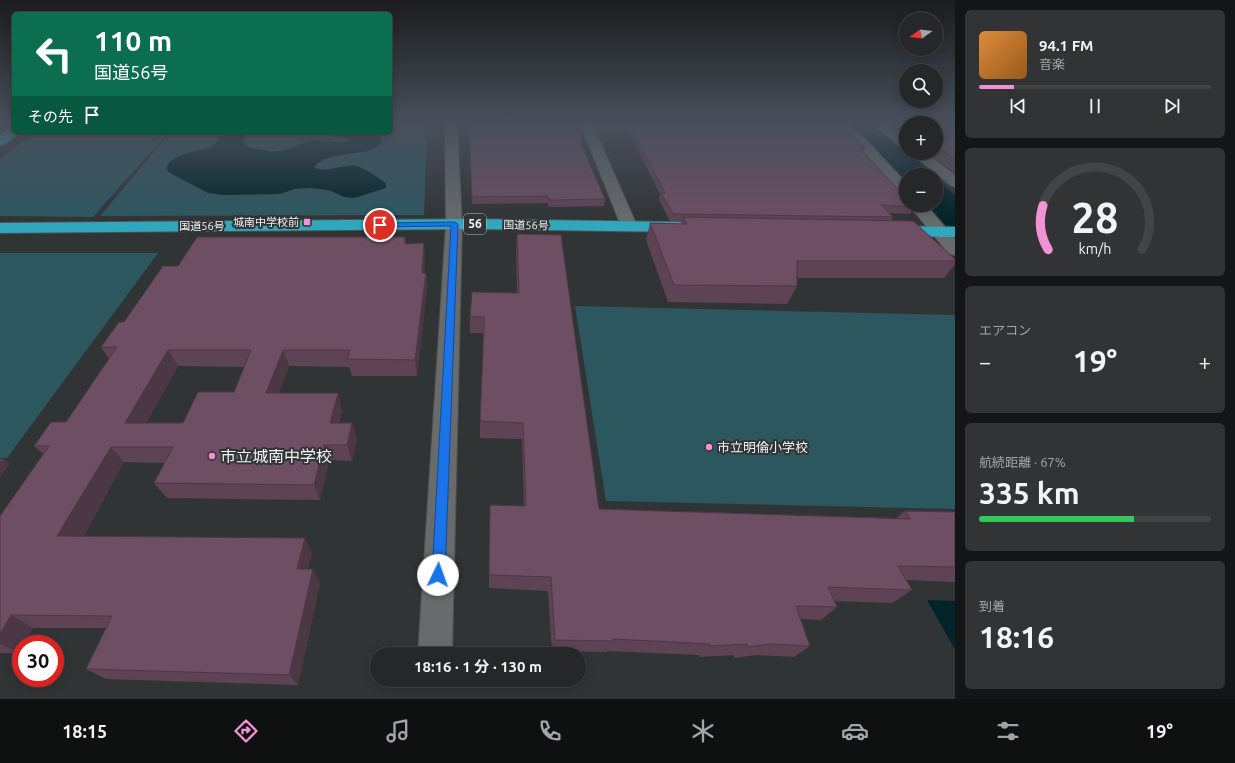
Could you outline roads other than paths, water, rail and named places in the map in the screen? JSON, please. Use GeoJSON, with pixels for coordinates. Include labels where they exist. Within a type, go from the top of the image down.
{"type":"FeatureCollection","features":[{"type":"Feature","properties":{"kind":"highway","name":"国道56号"},"geometry":{"type":"LineString","coordinates":[[0,228],[454,224],[698,228]]}},
{"type":"Feature","properties":{"kind":"highway"},"geometry":{"type":"LineString","coordinates":[[878,231],[949,232]]}},
{"type":"Feature","properties":{"kind":"street"},"geometry":{"type":"LineString","coordinates":[[435,647],[454,224],[452,156]]}},
{"type":"Feature","properties":{"kind":"street"},"geometry":{"type":"LineString","coordinates":[[599,156],[628,226]]}},
{"type":"Feature","properties":{"kind":"street"},"geometry":{"type":"LineString","coordinates":[[873,156],[899,184]]}},
{"type":"Feature","properties":{"kind":"street"},"geometry":{"type":"LineString","coordinates":[[926,160],[955,182]]}},
{"type":"Feature","properties":{"kind":"street"},"geometry":{"type":"LineString","coordinates":[[925,212],[949,232],[955,250]]}},
{"type":"Feature","properties":{"kind":"waterway"},"geometry":{"type":"LineString","coordinates":[[901,156],[914,168]]}},
{"type":"Feature","properties":{"kind":"place","name":"城南中学校前"},"geometry":{"type":"Point","coordinates":[307,222]}},
{"type":"Feature","properties":{"kind":"place","name":"市立明倫小学校"},"geometry":{"type":"Point","coordinates":[709,447]}},
{"type":"Feature","properties":{"kind":"place","name":"市立城南中学校"},"geometry":{"type":"Point","coordinates":[212,456]}}]}
